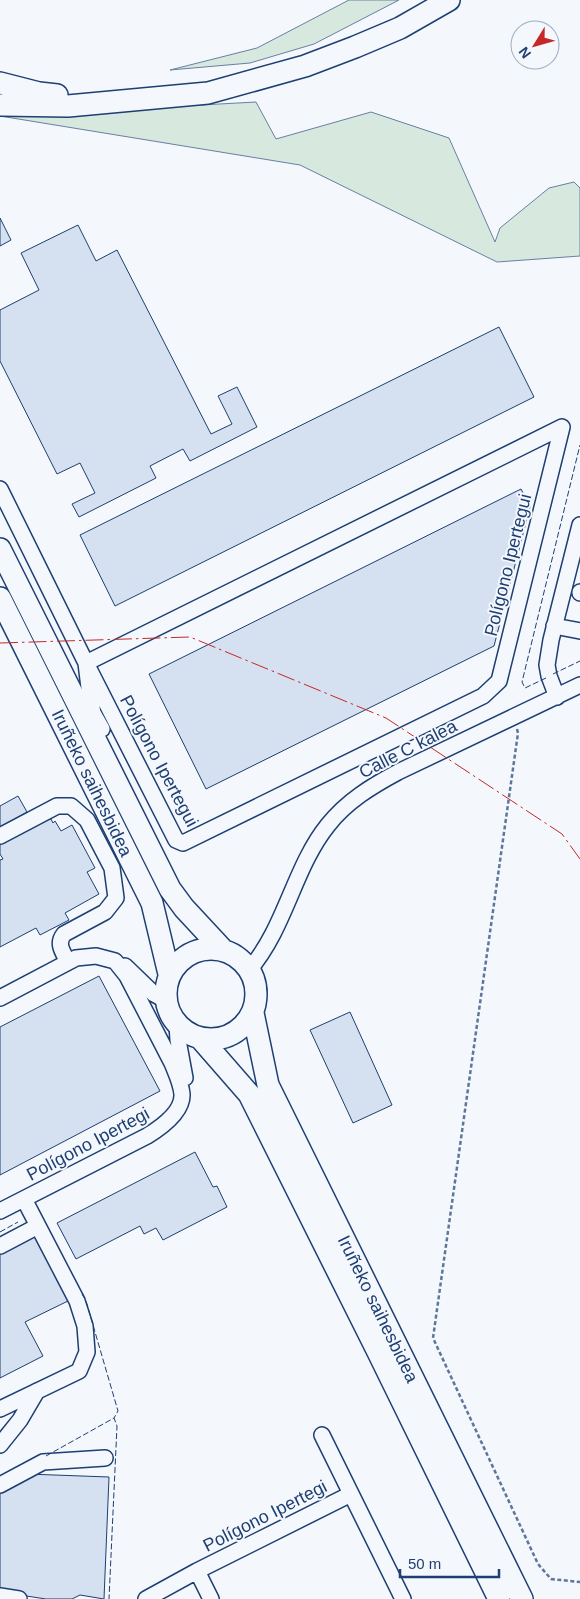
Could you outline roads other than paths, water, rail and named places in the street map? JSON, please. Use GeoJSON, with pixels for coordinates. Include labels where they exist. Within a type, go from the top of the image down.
{"type":"FeatureCollection","features":[{"type":"Feature","properties":{"kind":"highway"},"geometry":{"type":"LineString","coordinates":[[0,105],[68,106],[208,92],[305,66],[400,28],[442,4],[456,0]]}},
{"type":"Feature","properties":{"kind":"highway"},"geometry":{"type":"LineString","coordinates":[[0,83],[39,93],[117,102]]}},
{"type":"Feature","properties":{"kind":"highway","name":"Iruñeko saihesbidea"},"geometry":{"type":"LineString","coordinates":[[0,549],[170,889],[184,908],[222,950]]}},
{"type":"Feature","properties":{"kind":"highway","name":"Iruñeko saihesbidea"},"geometry":{"type":"LineString","coordinates":[[0,598],[152,904],[169,974]]}},
{"type":"Feature","properties":{"kind":"highway"},"geometry":{"type":"LineString","coordinates":[[207,949],[222,950],[233,954],[249,970],[255,983],[256,998],[252,1012],[244,1026],[232,1035],[217,1040],[201,1039],[188,1034],[177,1025],[169,1014],[165,1000],[169,974],[179,961],[192,952],[207,949]]}},
{"type":"Feature","properties":{"kind":"highway","name":"Iruñeko saihesbidea"},"geometry":{"type":"LineString","coordinates":[[252,1012],[268,1085],[522,1599]]}},
{"type":"Feature","properties":{"kind":"highway","name":"Iruñeko saihesbidea"},"geometry":{"type":"LineString","coordinates":[[201,1039],[249,1094],[499,1599]]}},
{"type":"Feature","properties":{"kind":"street","name":"Polígono Ipertegui"},"geometry":{"type":"LineString","coordinates":[[562,427],[499,681],[483,696],[183,843],[176,840],[86,663],[474,471],[562,427]]}},
{"type":"Feature","properties":{"kind":"street","name":"Iruñeko saihesbidea"},"geometry":{"type":"LineString","coordinates":[[0,489],[86,663],[93,713],[115,757],[130,811]]}},
{"type":"Feature","properties":{"kind":"street"},"geometry":{"type":"LineString","coordinates":[[557,696],[548,676],[547,666],[554,626],[580,525]]}},
{"type":"Feature","properties":{"kind":"street"},"geometry":{"type":"LineString","coordinates":[[554,626],[580,631]]}},
{"type":"Feature","properties":{"kind":"street","name":"Calle C kalea"},"geometry":{"type":"LineString","coordinates":[[249,970],[262,955],[274,933],[310,855],[328,825],[348,804],[370,788],[398,772],[580,685]]}},
{"type":"Feature","properties":{"kind":"street"},"geometry":{"type":"LineString","coordinates":[[0,836],[57,806],[71,806],[87,820],[112,868],[116,898],[105,912],[64,934],[60,939],[60,946],[68,962]]}},
{"type":"Feature","properties":{"kind":"street"},"geometry":{"type":"LineString","coordinates":[[0,998],[76,958],[96,956],[125,966],[154,994],[165,1000]]}},
{"type":"Feature","properties":{"kind":"street"},"geometry":{"type":"LineString","coordinates":[[115,961],[127,976],[172,1063],[182,1096]]}},
{"type":"Feature","properties":{"kind":"street","name":"Polígono Ipertegi"},"geometry":{"type":"LineString","coordinates":[[0,1211],[167,1124],[182,1096],[186,1076],[178,1040],[177,1025]]}},
{"type":"Feature","properties":{"kind":"street","name":"Polígono Ipertegi"},"geometry":{"type":"LineString","coordinates":[[0,1409],[79,1371],[87,1352],[85,1326],[77,1301],[24,1199]]}},
{"type":"Feature","properties":{"kind":"street"},"geometry":{"type":"LineString","coordinates":[[0,1246],[38,1226]]}},
{"type":"Feature","properties":{"kind":"street"},"geometry":{"type":"LineString","coordinates":[[0,1445],[20,1420],[37,1391]]}},
{"type":"Feature","properties":{"kind":"street","name":"Polígono Ipertegi"},"geometry":{"type":"LineString","coordinates":[[322,1435],[403,1599]]}},
{"type":"Feature","properties":{"kind":"street"},"geometry":{"type":"LineString","coordinates":[[0,1486],[43,1462],[105,1458]]}},
{"type":"Feature","properties":{"kind":"street","name":"Polígono Ipertegi"},"geometry":{"type":"LineString","coordinates":[[146,1599],[197,1571],[351,1494]]}},
{"type":"Feature","properties":{"kind":"street","name":"Polígono Ipertegi"},"geometry":{"type":"LineString","coordinates":[[197,1571],[211,1599]]}},
{"type":"Feature","properties":{"kind":"street"},"geometry":{"type":"LineString","coordinates":[[0,1596],[19,1599]]}}]}
